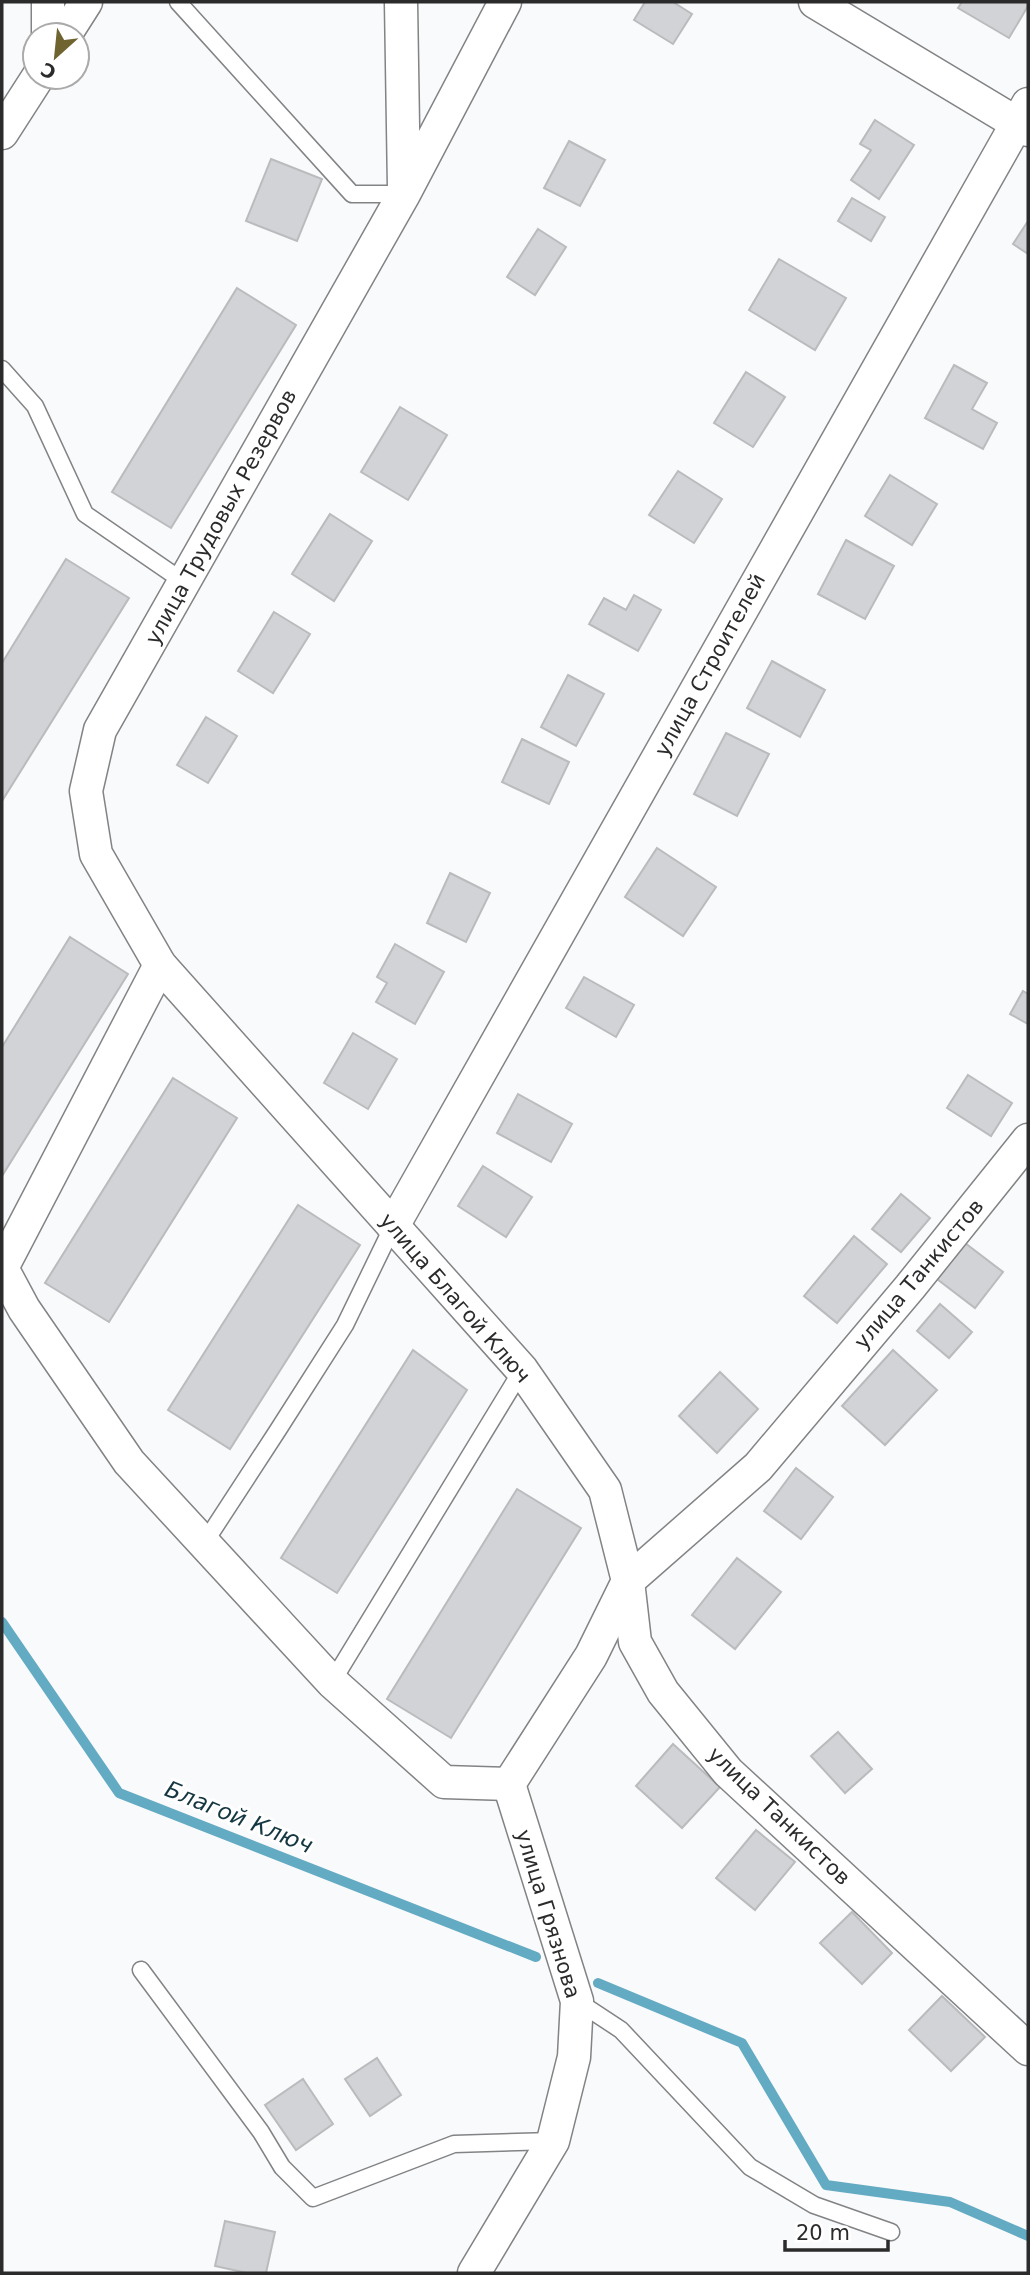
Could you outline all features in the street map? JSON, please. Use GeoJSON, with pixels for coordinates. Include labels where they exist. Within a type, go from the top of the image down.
{"type":"FeatureCollection","features":[{"type":"Feature","properties":{"kind":"street"},"geometry":{"type":"LineString","coordinates":[[48,2],[48,21]]}},
{"type":"Feature","properties":{"kind":"street"},"geometry":{"type":"LineString","coordinates":[[74,21],[86,2]]}},
{"type":"Feature","properties":{"kind":"street"},"geometry":{"type":"LineString","coordinates":[[401,2],[404,194]]}},
{"type":"Feature","properties":{"kind":"street","name":"улица Трудовых Резервов"},"geometry":{"type":"LineString","coordinates":[[96,854],[86,791],[100,730],[404,194],[505,2]]}},
{"type":"Feature","properties":{"kind":"street"},"geometry":{"type":"LineString","coordinates":[[815,2],[1024,119]]}},
{"type":"Feature","properties":{"kind":"street"},"geometry":{"type":"LineString","coordinates":[[3,127],[28,91]]}},
{"type":"Feature","properties":{"kind":"street","name":"улица Строителей"},"geometry":{"type":"LineString","coordinates":[[393,1226],[1024,119]]}},
{"type":"Feature","properties":{"kind":"street","name":"улица Благой Ключ"},"geometry":{"type":"LineString","coordinates":[[96,854],[160,965],[522,1370],[606,1490],[628,1581]]}},
{"type":"Feature","properties":{"kind":"street"},"geometry":{"type":"LineString","coordinates":[[160,965],[2,1268],[24,1309],[129,1462],[332,1682],[444,1782],[509,1784],[591,1656],[628,1581]]}},
{"type":"Feature","properties":{"kind":"street","name":"улица Танкистов"},"geometry":{"type":"LineString","coordinates":[[1028,1140],[910,1287],[758,1467],[628,1581],[635,1642],[663,1692],[729,1772],[1028,2049]]}},
{"type":"Feature","properties":{"kind":"street","name":"улица Грязнова"},"geometry":{"type":"LineString","coordinates":[[474,2273],[553,2141],[575,2057],[577,2001],[509,1784]]}},
{"type":"Feature","properties":{"kind":"lane"},"geometry":{"type":"LineString","coordinates":[[178,2],[352,194],[404,194]]}},
{"type":"Feature","properties":{"kind":"lane"},"geometry":{"type":"LineString","coordinates":[[2,369],[36,406],[85,514],[184,582]]}},
{"type":"Feature","properties":{"kind":"lane"},"geometry":{"type":"LineString","coordinates":[[205,1542],[345,1325],[393,1226]]}},
{"type":"Feature","properties":{"kind":"lane"},"geometry":{"type":"LineString","coordinates":[[332,1682],[522,1370]]}},
{"type":"Feature","properties":{"kind":"lane"},"geometry":{"type":"LineString","coordinates":[[141,1970],[261,2132],[282,2167],[313,2198],[454,2144],[553,2141]]}},
{"type":"Feature","properties":{"kind":"lane"},"geometry":{"type":"LineString","coordinates":[[577,2001],[621,2030],[750,2167],[814,2205],[891,2232]]}},
{"type":"Feature","properties":{"kind":"building"},"geometry":{"type":"Polygon","coordinates":[[[645,2],[673,2],[692,14],[673,44],[634,20],[645,2]]]}},
{"type":"Feature","properties":{"kind":"building"},"geometry":{"type":"Polygon","coordinates":[[[962,2],[1028,2],[1028,6],[1009,38],[958,8],[962,2]]]}},
{"type":"Feature","properties":{"kind":"building"},"geometry":{"type":"Polygon","coordinates":[[[875,120],[914,145],[879,199],[851,180],[871,150],[860,144],[875,120]]]}},
{"type":"Feature","properties":{"kind":"building"},"geometry":{"type":"Polygon","coordinates":[[[569,141],[605,160],[580,206],[544,188],[569,141]]]}},
{"type":"Feature","properties":{"kind":"building"},"geometry":{"type":"Polygon","coordinates":[[[271,159],[322,179],[297,241],[246,221],[271,159]]]}},
{"type":"Feature","properties":{"kind":"building"},"geometry":{"type":"Polygon","coordinates":[[[852,198],[885,217],[871,241],[838,221],[852,198]]]}},
{"type":"Feature","properties":{"kind":"building"},"geometry":{"type":"Polygon","coordinates":[[[1028,221],[1028,254],[1013,244],[1028,221]]]}},
{"type":"Feature","properties":{"kind":"building"},"geometry":{"type":"Polygon","coordinates":[[[538,229],[566,247],[535,295],[507,277],[538,229]]]}},
{"type":"Feature","properties":{"kind":"building"},"geometry":{"type":"Polygon","coordinates":[[[779,259],[846,298],[815,350],[749,310],[779,259]]]}},
{"type":"Feature","properties":{"kind":"building"},"geometry":{"type":"Polygon","coordinates":[[[237,288],[296,325],[171,528],[112,492],[237,288]]]}},
{"type":"Feature","properties":{"kind":"building"},"geometry":{"type":"Polygon","coordinates":[[[954,365],[987,383],[972,409],[997,423],[983,449],[925,418],[954,365]]]}},
{"type":"Feature","properties":{"kind":"building"},"geometry":{"type":"Polygon","coordinates":[[[746,372],[785,397],[753,447],[714,423],[746,372]]]}},
{"type":"Feature","properties":{"kind":"building"},"geometry":{"type":"Polygon","coordinates":[[[400,407],[447,435],[408,500],[361,472],[400,407]]]}},
{"type":"Feature","properties":{"kind":"building"},"geometry":{"type":"Polygon","coordinates":[[[678,471],[722,499],[694,543],[649,515],[678,471]]]}},
{"type":"Feature","properties":{"kind":"building"},"geometry":{"type":"Polygon","coordinates":[[[890,475],[937,504],[912,545],[865,516],[890,475]]]}},
{"type":"Feature","properties":{"kind":"building"},"geometry":{"type":"Polygon","coordinates":[[[330,514],[372,541],[334,601],[292,574],[330,514]]]}},
{"type":"Feature","properties":{"kind":"building"},"geometry":{"type":"Polygon","coordinates":[[[846,540],[894,566],[865,619],[818,594],[846,540]]]}},
{"type":"Feature","properties":{"kind":"building"},"geometry":{"type":"Polygon","coordinates":[[[66,559],[129,598],[2,801],[2,663],[66,559]]]}},
{"type":"Feature","properties":{"kind":"building"},"geometry":{"type":"Polygon","coordinates":[[[634,595],[661,610],[638,651],[589,624],[604,598],[626,610],[634,595]]]}},
{"type":"Feature","properties":{"kind":"building"},"geometry":{"type":"Polygon","coordinates":[[[274,612],[310,634],[273,693],[238,671],[274,612]]]}},
{"type":"Feature","properties":{"kind":"building"},"geometry":{"type":"Polygon","coordinates":[[[772,661],[825,690],[800,737],[747,708],[772,661]]]}},
{"type":"Feature","properties":{"kind":"building"},"geometry":{"type":"Polygon","coordinates":[[[568,675],[604,694],[576,746],[541,727],[568,675]]]}},
{"type":"Feature","properties":{"kind":"building"},"geometry":{"type":"Polygon","coordinates":[[[206,717],[237,736],[208,783],[177,765],[206,717]]]}},
{"type":"Feature","properties":{"kind":"building"},"geometry":{"type":"Polygon","coordinates":[[[726,733],[769,754],[737,816],[694,794],[726,733]]]}},
{"type":"Feature","properties":{"kind":"building"},"geometry":{"type":"Polygon","coordinates":[[[522,739],[569,762],[549,804],[502,782],[522,739]]]}},
{"type":"Feature","properties":{"kind":"building"},"geometry":{"type":"Polygon","coordinates":[[[657,848],[716,887],[683,936],[625,897],[657,848]]]}},
{"type":"Feature","properties":{"kind":"building"},"geometry":{"type":"Polygon","coordinates":[[[450,873],[490,893],[466,942],[427,923],[450,873]]]}},
{"type":"Feature","properties":{"kind":"building"},"geometry":{"type":"Polygon","coordinates":[[[70,937],[128,974],[2,1176],[2,1047],[70,937]]]}},
{"type":"Feature","properties":{"kind":"building"},"geometry":{"type":"Polygon","coordinates":[[[395,944],[444,972],[415,1024],[376,1002],[387,983],[377,977],[395,944]]]}},
{"type":"Feature","properties":{"kind":"building"},"geometry":{"type":"Polygon","coordinates":[[[584,977],[634,1005],[616,1037],[566,1008],[584,977]]]}},
{"type":"Feature","properties":{"kind":"building"},"geometry":{"type":"Polygon","coordinates":[[[1023,991],[1028,994],[1028,1024],[1010,1014],[1023,991]]]}},
{"type":"Feature","properties":{"kind":"building"},"geometry":{"type":"Polygon","coordinates":[[[353,1033],[397,1059],[368,1109],[324,1083],[353,1033]]]}},
{"type":"Feature","properties":{"kind":"building"},"geometry":{"type":"Polygon","coordinates":[[[968,1075],[1012,1103],[991,1136],[947,1108],[968,1075]]]}},
{"type":"Feature","properties":{"kind":"building"},"geometry":{"type":"Polygon","coordinates":[[[173,1078],[237,1118],[109,1322],[45,1283],[173,1078]]]}},
{"type":"Feature","properties":{"kind":"building"},"geometry":{"type":"Polygon","coordinates":[[[518,1094],[572,1124],[551,1162],[497,1133],[518,1094]]]}},
{"type":"Feature","properties":{"kind":"building"},"geometry":{"type":"Polygon","coordinates":[[[483,1166],[532,1197],[506,1237],[458,1206],[483,1166]]]}},
{"type":"Feature","properties":{"kind":"building"},"geometry":{"type":"Polygon","coordinates":[[[901,1194],[930,1218],[901,1252],[872,1229],[901,1194]]]}},
{"type":"Feature","properties":{"kind":"building"},"geometry":{"type":"Polygon","coordinates":[[[298,1205],[360,1245],[230,1449],[168,1410],[298,1205]]]}},
{"type":"Feature","properties":{"kind":"building"},"geometry":{"type":"Polygon","coordinates":[[[854,1236],[887,1264],[837,1323],[804,1296],[854,1236]]]}},
{"type":"Feature","properties":{"kind":"building"},"geometry":{"type":"Polygon","coordinates":[[[965,1243],[1003,1272],[975,1308],[937,1279],[965,1243]]]}},
{"type":"Feature","properties":{"kind":"building"},"geometry":{"type":"Polygon","coordinates":[[[940,1304],[972,1332],[949,1358],[917,1331],[940,1304]]]}},
{"type":"Feature","properties":{"kind":"building"},"geometry":{"type":"Polygon","coordinates":[[[413,1350],[467,1390],[337,1593],[281,1558],[413,1350]]]}},
{"type":"Feature","properties":{"kind":"building"},"geometry":{"type":"Polygon","coordinates":[[[893,1350],[937,1390],[885,1445],[842,1406],[893,1350]]]}},
{"type":"Feature","properties":{"kind":"building"},"geometry":{"type":"Polygon","coordinates":[[[720,1372],[758,1409],[717,1453],[679,1416],[720,1372]]]}},
{"type":"Feature","properties":{"kind":"building"},"geometry":{"type":"Polygon","coordinates":[[[796,1468],[833,1497],[801,1539],[764,1511],[796,1468]]]}},
{"type":"Feature","properties":{"kind":"building"},"geometry":{"type":"Polygon","coordinates":[[[517,1489],[581,1528],[451,1738],[387,1699],[517,1489]]]}},
{"type":"Feature","properties":{"kind":"building"},"geometry":{"type":"Polygon","coordinates":[[[737,1558],[781,1592],[735,1649],[692,1615],[737,1558]]]}},
{"type":"Feature","properties":{"kind":"building"},"geometry":{"type":"Polygon","coordinates":[[[838,1732],[872,1769],[845,1793],[811,1756],[838,1732]]]}},
{"type":"Feature","properties":{"kind":"building"},"geometry":{"type":"Polygon","coordinates":[[[673,1744],[720,1787],[682,1828],[636,1786],[673,1744]]]}},
{"type":"Feature","properties":{"kind":"building"},"geometry":{"type":"Polygon","coordinates":[[[756,1830],[795,1862],[755,1910],[716,1878],[756,1830]]]}},
{"type":"Feature","properties":{"kind":"building"},"geometry":{"type":"Polygon","coordinates":[[[852,1912],[892,1953],[862,1984],[820,1943],[852,1912]]]}},
{"type":"Feature","properties":{"kind":"building"},"geometry":{"type":"Polygon","coordinates":[[[942,1996],[985,2037],[951,2071],[909,2030],[942,1996]]]}},
{"type":"Feature","properties":{"kind":"building"},"geometry":{"type":"Polygon","coordinates":[[[377,2058],[401,2095],[370,2116],[345,2079],[377,2058]]]}},
{"type":"Feature","properties":{"kind":"building"},"geometry":{"type":"Polygon","coordinates":[[[303,2079],[333,2124],[296,2150],[265,2105],[303,2079]]]}},
{"type":"Feature","properties":{"kind":"building"},"geometry":{"type":"Polygon","coordinates":[[[225,2221],[275,2232],[266,2273],[247,2273],[215,2266],[225,2221]]]}},
{"type":"Feature","properties":{"kind":"waterway","name":"Благой Ключ"},"geometry":{"type":"LineString","coordinates":[[2,1622],[119,1793],[536,1957]]}},
{"type":"Feature","properties":{"kind":"waterway","name":"Благой Ключ"},"geometry":{"type":"LineString","coordinates":[[598,1983],[742,2043],[826,2185],[950,2202],[1028,2236]]}}]}
